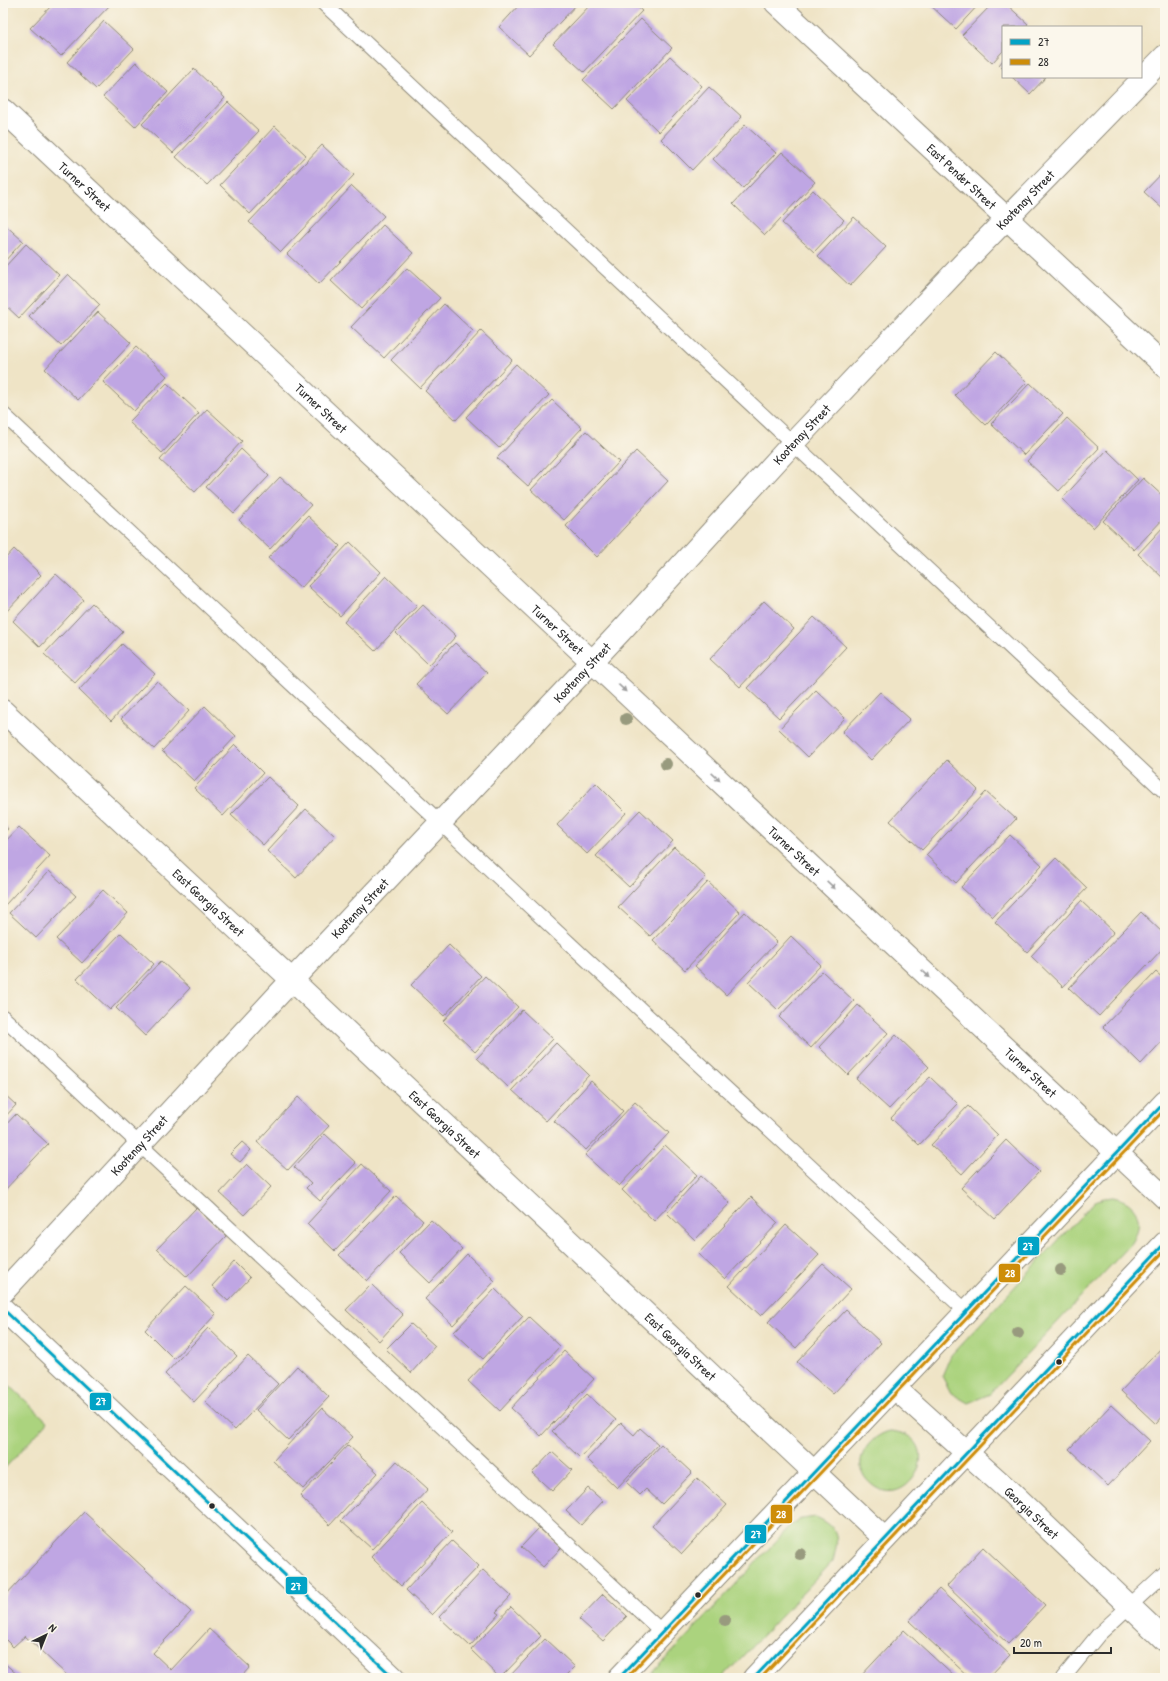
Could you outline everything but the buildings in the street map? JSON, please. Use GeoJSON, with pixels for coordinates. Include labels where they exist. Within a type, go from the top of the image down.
{"type":"FeatureCollection","features":[{"type":"Feature","properties":{"kind":"street","name":"East Pender Street"},"geometry":{"type":"LineString","coordinates":[[776,3],[1165,366]]}},
{"type":"Feature","properties":{"kind":"street","name":"Kootenay Street"},"geometry":{"type":"LineString","coordinates":[[3,1292],[292,980],[593,661],[793,443],[1165,56]]}},
{"type":"Feature","properties":{"kind":"street","name":"Turner Street"},"geometry":{"type":"LineString","coordinates":[[3,110],[1165,1198]]}},
{"type":"Feature","properties":{"kind":"street","name":"East Georgia Street"},"geometry":{"type":"LineString","coordinates":[[3,711],[292,980],[885,1539]]}},
{"type":"Feature","properties":{"kind":"street"},"geometry":{"type":"LineString","coordinates":[[619,1678],[1165,1102]]}},
{"type":"Feature","properties":{"kind":"street"},"geometry":{"type":"LineString","coordinates":[[754,1678],[1165,1244]]}},
{"type":"Feature","properties":{"kind":"street"},"geometry":{"type":"LineString","coordinates":[[3,1309],[394,1678]]}},
{"type":"Feature","properties":{"kind":"street","name":"Georgia Street"},"geometry":{"type":"LineString","coordinates":[[895,1388],[1007,1489],[1165,1640]]}},
{"type":"Feature","properties":{"kind":"lane"},"geometry":{"type":"LineString","coordinates":[[323,3],[1165,792]]}},
{"type":"Feature","properties":{"kind":"lane"},"geometry":{"type":"LineString","coordinates":[[3,414],[440,824],[967,1312]]}},
{"type":"Feature","properties":{"kind":"lane"},"geometry":{"type":"LineString","coordinates":[[3,1017],[662,1632]]}},
{"type":"Feature","properties":{"kind":"lane"},"geometry":{"type":"LineString","coordinates":[[1063,1678],[1099,1634],[1165,1573]]}},
{"type":"Feature","properties":{"kind":"green space"},"geometry":{"type":"Polygon","coordinates":[[[1113,1197],[1128,1203],[1137,1214],[1138,1227],[1132,1243],[990,1394],[968,1403],[951,1393],[942,1376],[951,1355],[1095,1201],[1113,1197]]]}},
{"type":"Feature","properties":{"kind":"green space"},"geometry":{"type":"Polygon","coordinates":[[[3,1379],[48,1422],[3,1470],[3,1379]]]}},
{"type":"Feature","properties":{"kind":"green space"},"geometry":{"type":"Polygon","coordinates":[[[890,1431],[908,1436],[918,1446],[921,1458],[917,1471],[909,1483],[898,1490],[885,1491],[871,1484],[864,1476],[861,1468],[861,1460],[868,1445],[882,1434],[890,1431]]]}},
{"type":"Feature","properties":{"kind":"green space"},"geometry":{"type":"Polygon","coordinates":[[[816,1517],[830,1525],[836,1534],[837,1539],[833,1561],[722,1678],[648,1678],[792,1524],[802,1519],[816,1517]]]}},
{"type":"Feature","properties":{"kind":"transit line","name":"27"},"geometry":{"type":"LineString","coordinates":[[619,1678],[1165,1102]]}},
{"type":"Feature","properties":{"kind":"transit line","name":"28"},"geometry":{"type":"LineString","coordinates":[[626,1678],[1165,1109]]}},
{"type":"Feature","properties":{"kind":"transit line","name":"27"},"geometry":{"type":"LineString","coordinates":[[754,1678],[1165,1243]]}},
{"type":"Feature","properties":{"kind":"transit line","name":"28"},"geometry":{"type":"LineString","coordinates":[[761,1678],[1165,1250]]}},
{"type":"Feature","properties":{"kind":"transit line","name":"27"},"geometry":{"type":"LineString","coordinates":[[3,1309],[394,1678]]}}]}
